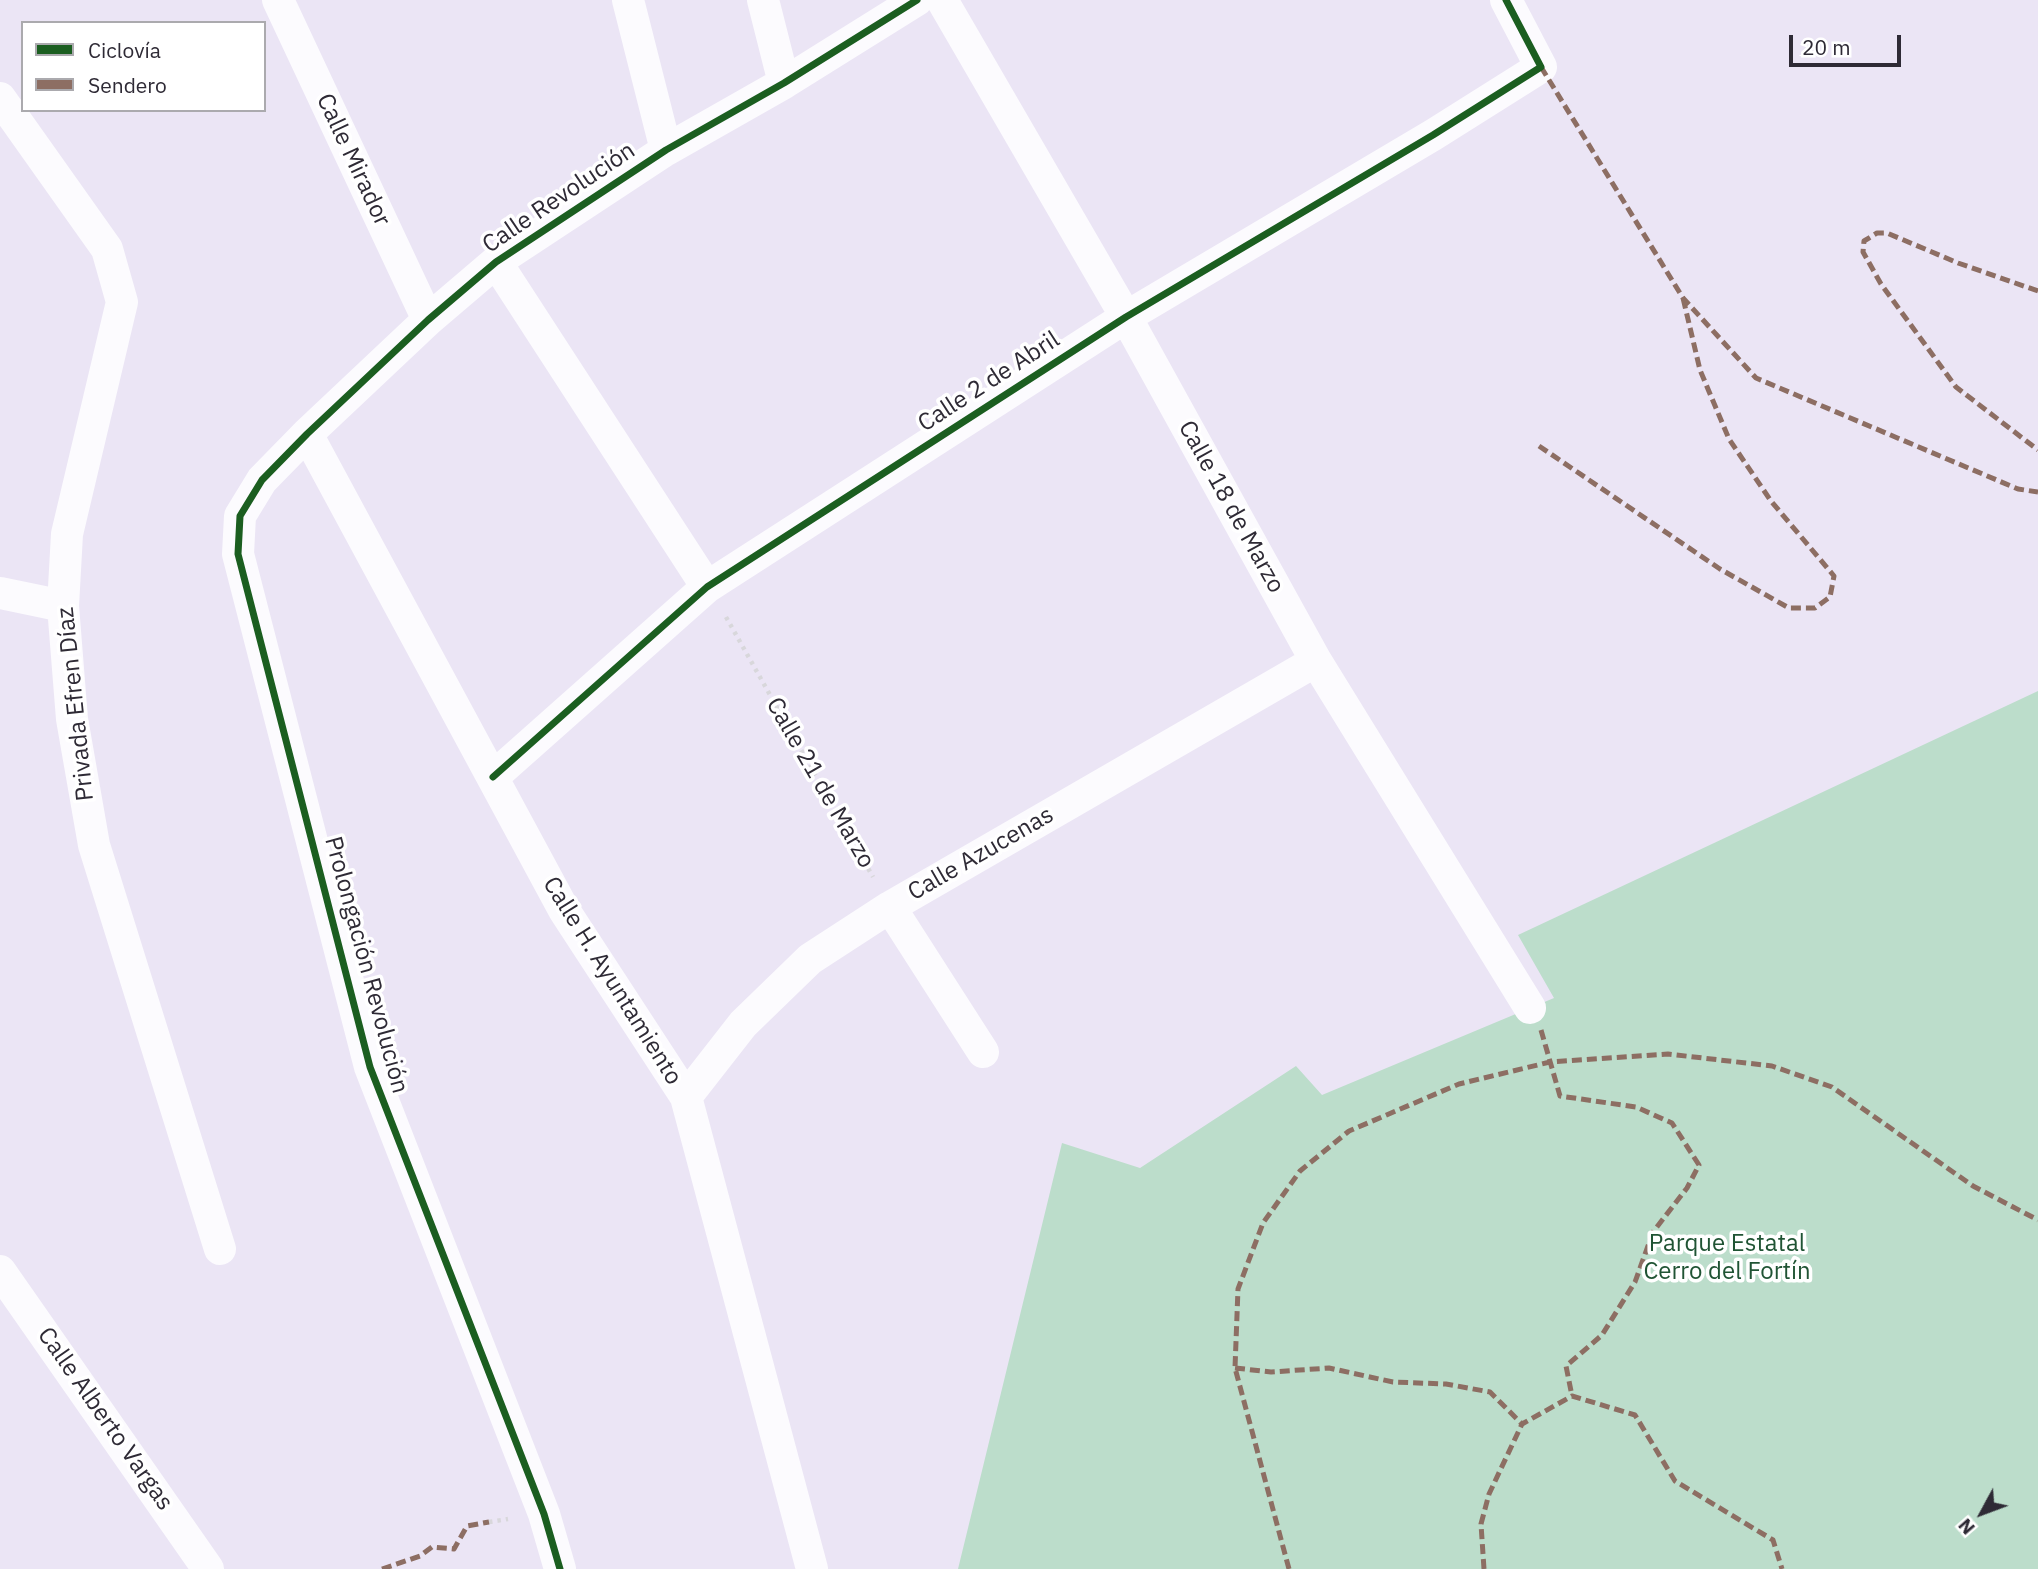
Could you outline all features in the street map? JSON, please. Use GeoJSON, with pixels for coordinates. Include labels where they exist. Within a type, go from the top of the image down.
{"type":"FeatureCollection","features":[{"type":"Feature","properties":{"kind":"street","name":"Calle Mirador"},"geometry":{"type":"LineString","coordinates":[[278,0],[428,320]]}},
{"type":"Feature","properties":{"kind":"street"},"geometry":{"type":"LineString","coordinates":[[628,0],[666,150]]}},
{"type":"Feature","properties":{"kind":"street"},"geometry":{"type":"LineString","coordinates":[[763,0],[784,83]]}},
{"type":"Feature","properties":{"kind":"street","name":"Calle Revolución"},"geometry":{"type":"LineString","coordinates":[[262,480],[428,320],[496,262],[666,150],[784,83],[917,0]]}},
{"type":"Feature","properties":{"kind":"street","name":"Calle 18 de Marzo"},"geometry":{"type":"LineString","coordinates":[[942,0],[1126,317],[1316,661],[1530,1008]]}},
{"type":"Feature","properties":{"kind":"street","name":"Calle 2 de Abril"},"geometry":{"type":"LineString","coordinates":[[493,777],[707,587],[1126,317],[1433,135],[1541,66],[1506,0]]}},
{"type":"Feature","properties":{"kind":"street","name":"Privada Efren Díaz"},"geometry":{"type":"LineString","coordinates":[[0,98],[107,248],[122,303],[67,534],[63,606],[72,719],[94,845],[220,1250]]}},
{"type":"Feature","properties":{"kind":"street"},"geometry":{"type":"LineString","coordinates":[[496,262],[707,587]]}},
{"type":"Feature","properties":{"kind":"street","name":"Calle H. Ayuntamiento"},"geometry":{"type":"LineString","coordinates":[[307,434],[564,910],[686,1097],[812,1569]]}},
{"type":"Feature","properties":{"kind":"street","name":"Prolongación Revolución"},"geometry":{"type":"LineString","coordinates":[[262,480],[240,516],[238,554],[370,1067],[544,1514],[560,1569]]}},
{"type":"Feature","properties":{"kind":"street"},"geometry":{"type":"LineString","coordinates":[[0,593],[63,606]]}},
{"type":"Feature","properties":{"kind":"street","name":"Calle Azucenas"},"geometry":{"type":"LineString","coordinates":[[686,1097],[743,1024],[810,959],[890,907],[1316,661]]}},
{"type":"Feature","properties":{"kind":"street"},"geometry":{"type":"LineString","coordinates":[[890,907],[983,1052]]}},
{"type":"Feature","properties":{"kind":"street","name":"Calle Alberto Vargas"},"geometry":{"type":"LineString","coordinates":[[0,1271],[208,1569]]}},
{"type":"Feature","properties":{"kind":"green space","name":"Parque Estatal Cerro del Fortín"},"geometry":{"type":"Polygon","coordinates":[[[2038,691],[2038,1569],[958,1569],[1062,1143],[1140,1168],[1296,1066],[1322,1095],[1554,998],[1518,935],[2038,691]]]}},
{"type":"Feature","properties":{"kind":"marked path"},"geometry":{"type":"LineString","coordinates":[[1541,67],[1683,298],[1756,378],[2018,489],[2038,492]]}},
{"type":"Feature","properties":{"kind":"marked path"},"geometry":{"type":"LineString","coordinates":[[2038,291],[1958,263],[1887,233],[1877,233],[1864,241],[1863,252],[1881,284],[1956,387],[2038,450]]}},
{"type":"Feature","properties":{"kind":"marked path"},"geometry":{"type":"LineString","coordinates":[[1539,446],[1720,569],[1789,608],[1815,608],[1830,597],[1834,576],[1771,501],[1729,439],[1700,370],[1683,298]]}},
{"type":"Feature","properties":{"kind":"marked path"},"geometry":{"type":"LineString","coordinates":[[1541,1030],[1560,1096],[1636,1107],[1672,1123],[1699,1165],[1687,1188],[1653,1232],[1635,1282],[1602,1335],[1566,1366],[1572,1396]]}},
{"type":"Feature","properties":{"kind":"marked path"},"geometry":{"type":"LineString","coordinates":[[1289,1569],[1235,1368],[1238,1289],[1263,1223],[1300,1171],[1349,1131],[1459,1084],[1550,1062],[1668,1054],[1772,1066],[1832,1087],[1973,1186],[2038,1220]]}},
{"type":"Feature","properties":{"kind":"marked path"},"geometry":{"type":"LineString","coordinates":[[1235,1368],[1271,1372],[1329,1368],[1393,1382],[1446,1384],[1490,1392],[1522,1424]]}},
{"type":"Feature","properties":{"kind":"marked path"},"geometry":{"type":"LineString","coordinates":[[1484,1569],[1481,1524],[1489,1494],[1522,1424],[1572,1396],[1635,1415],[1675,1481],[1773,1540],[1782,1569]]}},
{"type":"Feature","properties":{"kind":"marked path"},"geometry":{"type":"LineString","coordinates":[[382,1569],[420,1556],[432,1547],[454,1549],[467,1526],[489,1522]]}},
{"type":"Feature","properties":{"kind":"cycle path"},"geometry":{"type":"LineString","coordinates":[[560,1569],[544,1514],[370,1067],[238,554],[240,516],[262,480],[307,434],[428,320],[496,262],[666,150],[784,83],[917,0]]}},
{"type":"Feature","properties":{"kind":"cycle path"},"geometry":{"type":"LineString","coordinates":[[493,777],[707,587],[1126,317],[1433,135],[1541,67],[1506,0]]}}]}
